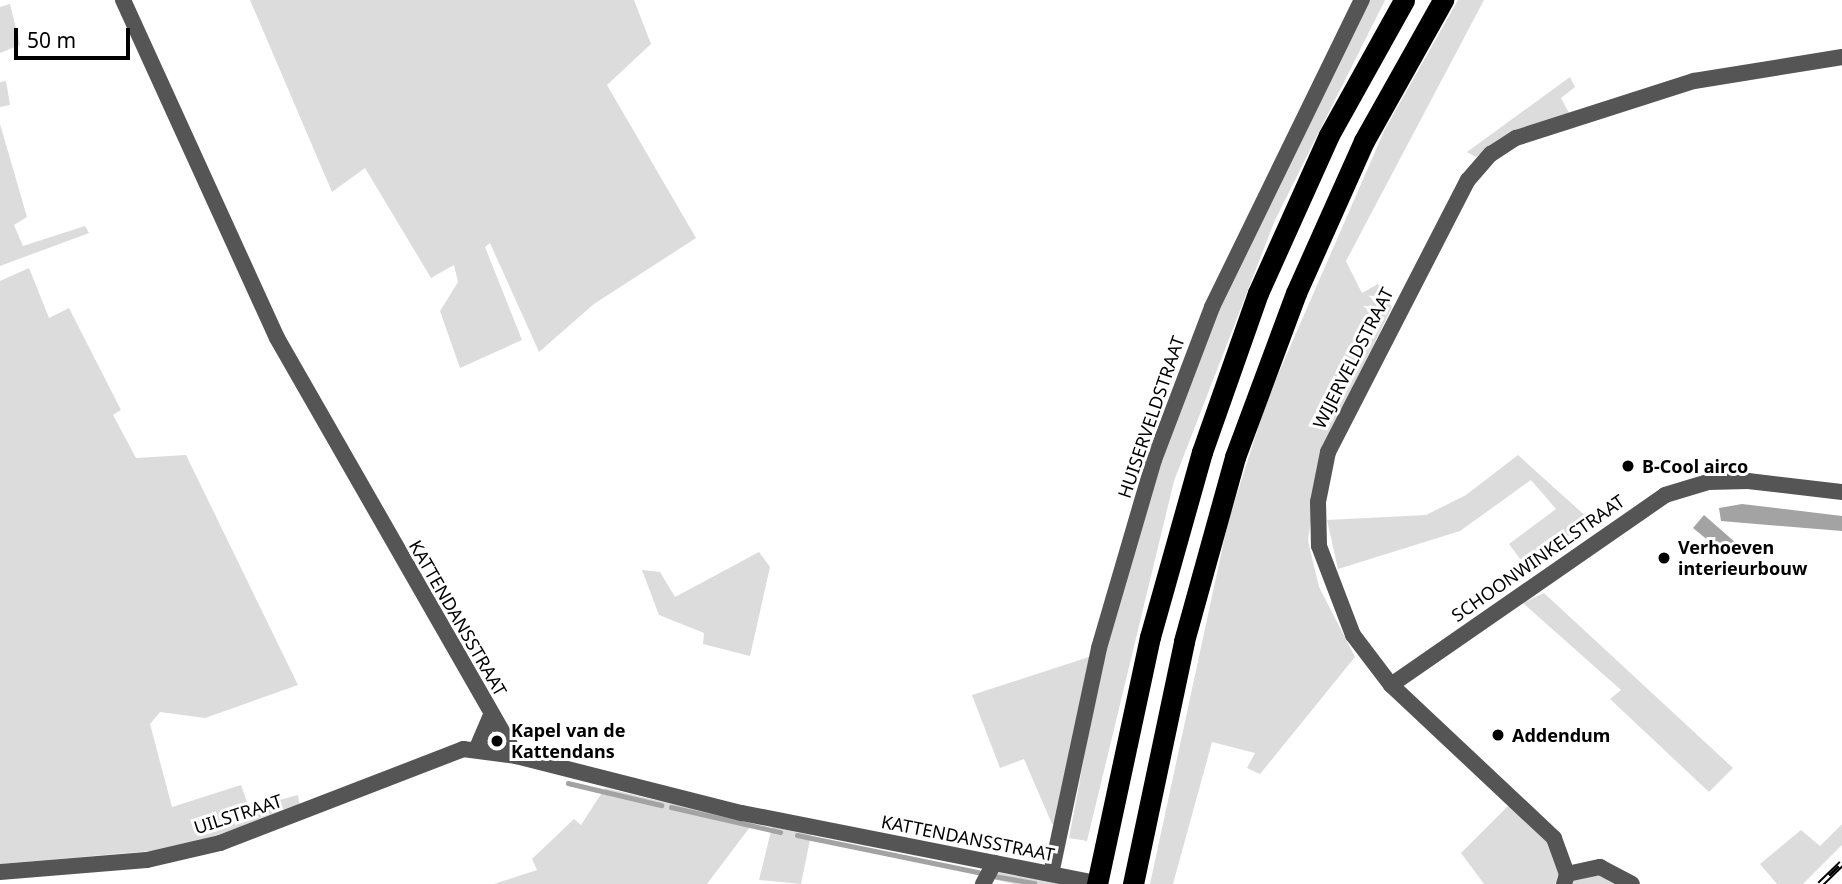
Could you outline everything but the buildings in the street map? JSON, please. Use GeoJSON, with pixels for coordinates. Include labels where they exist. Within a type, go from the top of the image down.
{"type":"FeatureCollection","features":[{"type":"Feature","properties":{"kind":"highway"},"geometry":{"type":"LineString","coordinates":[[1098,884],[1150,637],[1215,416],[1258,293],[1329,135],[1404,0]]}},
{"type":"Feature","properties":{"kind":"highway"},"geometry":{"type":"LineString","coordinates":[[1133,884],[1184,641],[1235,457],[1296,293],[1347,179],[1443,0]]}},
{"type":"Feature","properties":{"kind":"street","name":"KATTENDANSSTRAAT"},"geometry":{"type":"LineString","coordinates":[[123,0],[277,338],[491,718],[516,756],[742,813],[1098,884]]}},
{"type":"Feature","properties":{"kind":"street","name":"HUISERVELDSTRAAT"},"geometry":{"type":"LineString","coordinates":[[1051,874],[1099,648],[1154,460],[1212,307],[1362,0]]}},
{"type":"Feature","properties":{"kind":"street","name":"WIJERVELDSTRAAT"},"geometry":{"type":"LineString","coordinates":[[1632,884],[1600,867],[1565,879],[1553,838],[1367,661],[1332,593],[1319,545],[1318,502],[1345,410],[1468,180],[1491,154],[1529,134],[1694,81],[1842,57]]}},
{"type":"Feature","properties":{"kind":"street","name":"SCHOONWINKELSTRAAT"},"geometry":{"type":"LineString","coordinates":[[1391,685],[1665,495],[1708,482],[1748,481],[1842,492]]}},
{"type":"Feature","properties":{"kind":"street"},"geometry":{"type":"LineString","coordinates":[[491,718],[477,748],[516,756]]}},
{"type":"Feature","properties":{"kind":"street","name":"UILSTRAAT"},"geometry":{"type":"LineString","coordinates":[[0,872],[147,860],[220,843],[477,748]]}},
{"type":"Feature","properties":{"kind":"street"},"geometry":{"type":"LineString","coordinates":[[983,884],[993,863]]}},
{"type":"Feature","properties":{"kind":"shaded area"},"geometry":{"type":"Polygon","coordinates":[[[250,0],[634,0],[651,44],[607,85],[696,238],[594,304],[539,352],[490,243],[485,247],[522,340],[460,368],[440,311],[458,282],[454,265],[431,278],[365,168],[332,192],[250,0]]]}},
{"type":"Feature","properties":{"kind":"shaded area"},"geometry":{"type":"Polygon","coordinates":[[[1369,0],[1385,0],[1275,220],[1174,481],[1087,841],[1069,838],[1104,652],[1157,462],[1218,305],[1369,0]]]}},
{"type":"Feature","properties":{"kind":"shaded area"},"geometry":{"type":"Polygon","coordinates":[[[1458,0],[1484,0],[1346,261],[1362,293],[1378,284],[1392,307],[1319,457],[1308,541],[1319,587],[1355,657],[1260,774],[1247,768],[1255,753],[1212,742],[1173,884],[1150,884],[1228,522],[1267,400],[1385,129],[1458,0]]]}},
{"type":"Feature","properties":{"kind":"shaded area"},"geometry":{"type":"Polygon","coordinates":[[[10,4],[20,45],[0,53],[0,7],[10,4]]]}},
{"type":"Feature","properties":{"kind":"shaded area"},"geometry":{"type":"Polygon","coordinates":[[[1570,77],[1575,87],[1561,98],[1569,113],[1499,139],[1476,157],[1467,152],[1570,77]]]}},
{"type":"Feature","properties":{"kind":"shaded area"},"geometry":{"type":"Polygon","coordinates":[[[6,81],[10,105],[0,107],[0,82],[6,81]]]}},
{"type":"Feature","properties":{"kind":"shaded area"},"geometry":{"type":"Polygon","coordinates":[[[0,124],[27,217],[14,225],[23,246],[85,226],[89,233],[0,266],[0,124]]]}},
{"type":"Feature","properties":{"kind":"shaded area"},"geometry":{"type":"Polygon","coordinates":[[[29,268],[49,318],[69,308],[121,410],[113,415],[136,458],[186,455],[298,685],[205,718],[160,712],[150,724],[172,807],[241,785],[249,808],[298,795],[300,808],[174,849],[0,864],[0,281],[29,268]]]}},
{"type":"Feature","properties":{"kind":"shaded area"},"geometry":{"type":"Polygon","coordinates":[[[1518,455],[1590,520],[1526,567],[1509,544],[1556,509],[1531,480],[1460,531],[1338,569],[1327,520],[1426,515],[1466,495],[1518,455]]]}},
{"type":"Feature","properties":{"kind":"shaded area"},"geometry":{"type":"Polygon","coordinates":[[[1742,504],[1842,516],[1842,531],[1721,521],[1719,508],[1742,504]]]}},
{"type":"Feature","properties":{"kind":"shaded area"},"geometry":{"type":"Polygon","coordinates":[[[1704,515],[1736,543],[1726,555],[1693,528],[1704,515]]]}},
{"type":"Feature","properties":{"kind":"shaded area"},"geometry":{"type":"Polygon","coordinates":[[[759,552],[770,567],[750,656],[703,644],[704,633],[659,615],[642,570],[660,572],[675,597],[759,552]]]}},
{"type":"Feature","properties":{"kind":"shaded area"},"geometry":{"type":"Polygon","coordinates":[[[1544,593],[1733,768],[1709,792],[1610,699],[1621,690],[1523,603],[1544,593]]]}},
{"type":"Feature","properties":{"kind":"shaded area"},"geometry":{"type":"Polygon","coordinates":[[[1092,656],[1063,822],[1052,824],[1024,759],[1000,768],[972,695],[1092,656]]]}},
{"type":"Feature","properties":{"kind":"shaded area"},"geometry":{"type":"Polygon","coordinates":[[[605,788],[753,823],[707,884],[494,884],[537,870],[532,859],[574,819],[581,825],[605,788]]]}},
{"type":"Feature","properties":{"kind":"shaded area"},"geometry":{"type":"Polygon","coordinates":[[[1509,805],[1548,841],[1559,872],[1555,884],[1484,884],[1461,853],[1509,805]]]}},
{"type":"Feature","properties":{"kind":"shaded area"},"geometry":{"type":"Polygon","coordinates":[[[1842,824],[1842,845],[1803,884],[1777,884],[1760,864],[1801,830],[1820,846],[1842,824]]]}},
{"type":"Feature","properties":{"kind":"shaded area"},"geometry":{"type":"Polygon","coordinates":[[[772,827],[811,835],[801,884],[759,880],[772,827]]]}},
{"type":"Feature","properties":{"kind":"shaded area"},"geometry":{"type":"Polygon","coordinates":[[[997,870],[1076,884],[1015,884],[992,879],[997,870]]]}},
{"type":"Feature","properties":{"kind":"shaded area"},"geometry":{"type":"Polygon","coordinates":[[[1604,873],[1621,884],[1570,884],[1572,879],[1604,873]]]}},
{"type":"Feature","properties":{"kind":"waterway"},"geometry":{"type":"LineString","coordinates":[[568,783],[661,805]]}},
{"type":"Feature","properties":{"kind":"waterway"},"geometry":{"type":"LineString","coordinates":[[671,807],[780,832]]}},
{"type":"Feature","properties":{"kind":"waterway"},"geometry":{"type":"LineString","coordinates":[[797,835],[978,872]]}},
{"type":"Feature","properties":{"kind":"waterway"},"geometry":{"type":"LineString","coordinates":[[994,876],[1034,883]]}},
{"type":"Feature","properties":{"kind":"railway"},"geometry":{"type":"LineString","coordinates":[[1820,884],[1842,863]]}},
{"type":"Feature","properties":{"kind":"place","name":"B-Cool airco"},"geometry":{"type":"Point","coordinates":[1628,466]}},
{"type":"Feature","properties":{"kind":"place","name":"Verhoeven interieurbouw"},"geometry":{"type":"Point","coordinates":[1664,558]}},
{"type":"Feature","properties":{"kind":"place","name":"Addendum"},"geometry":{"type":"Point","coordinates":[1498,735]}},
{"type":"Feature","properties":{"kind":"place","name":"Kapel van de Kattendans"},"geometry":{"type":"Point","coordinates":[497,741]}}]}
